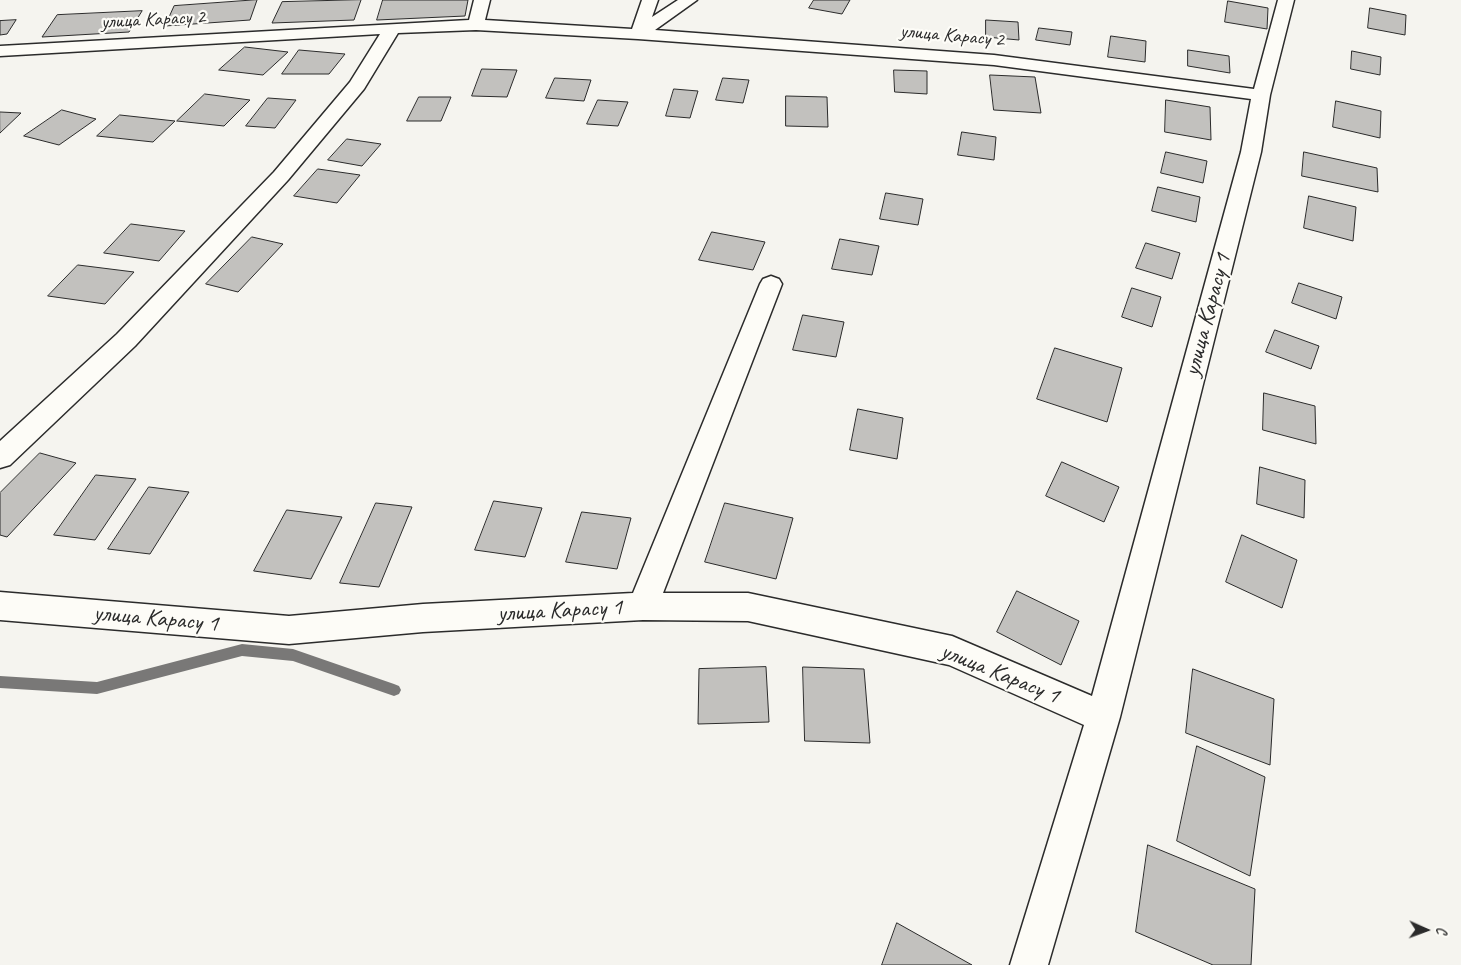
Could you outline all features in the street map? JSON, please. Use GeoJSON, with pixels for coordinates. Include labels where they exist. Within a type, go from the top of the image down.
{"type":"FeatureCollection","features":[{"type":"Feature","properties":{"kind":"street"},"geometry":{"type":"LineString","coordinates":[[476,25],[482,0]]}},
{"type":"Feature","properties":{"kind":"street"},"geometry":{"type":"LineString","coordinates":[[638,34],[650,0]]}},
{"type":"Feature","properties":{"kind":"street"},"geometry":{"type":"LineString","coordinates":[[638,34],[690,0]]}},
{"type":"Feature","properties":{"kind":"street","name":"улица Карасу 1"},"geometry":{"type":"LineString","coordinates":[[1028,965],[1104,716],[1251,152],[1261,95],[1286,0]]}},
{"type":"Feature","properties":{"kind":"street","name":"улица Карасу 2"},"geometry":{"type":"LineString","coordinates":[[0,51],[392,28],[476,25],[638,34],[994,60],[1261,95]]}},
{"type":"Feature","properties":{"kind":"street"},"geometry":{"type":"LineString","coordinates":[[0,458],[126,340],[281,176],[358,85],[392,28]]}},
{"type":"Feature","properties":{"kind":"street"},"geometry":{"type":"LineString","coordinates":[[643,606],[771,284]]}},
{"type":"Feature","properties":{"kind":"street","name":"улица Карасу 1"},"geometry":{"type":"LineString","coordinates":[[0,606],[290,630],[423,618],[643,606],[748,606],[952,651],[1104,716]]}},
{"type":"Feature","properties":{"kind":"building"},"geometry":{"type":"Polygon","coordinates":[[[257,0],[250,20],[165,26],[174,6],[257,0]]]}},
{"type":"Feature","properties":{"kind":"building"},"geometry":{"type":"Polygon","coordinates":[[[361,0],[354,20],[272,23],[282,2],[361,0]]]}},
{"type":"Feature","properties":{"kind":"building"},"geometry":{"type":"Polygon","coordinates":[[[383,0],[468,0],[465,16],[377,20],[383,0]]]}},
{"type":"Feature","properties":{"kind":"building"},"geometry":{"type":"Polygon","coordinates":[[[814,0],[850,0],[842,14],[809,8],[814,0]]]}},
{"type":"Feature","properties":{"kind":"building"},"geometry":{"type":"Polygon","coordinates":[[[1228,1],[1268,8],[1267,29],[1225,22],[1228,1]]]}},
{"type":"Feature","properties":{"kind":"building"},"geometry":{"type":"Polygon","coordinates":[[[1370,8],[1406,15],[1405,35],[1368,28],[1370,8]]]}},
{"type":"Feature","properties":{"kind":"building"},"geometry":{"type":"Polygon","coordinates":[[[142,11],[129,32],[42,37],[57,15],[142,11]]]}},
{"type":"Feature","properties":{"kind":"building"},"geometry":{"type":"Polygon","coordinates":[[[16,20],[7,34],[0,35],[0,21],[16,20]]]}},
{"type":"Feature","properties":{"kind":"building"},"geometry":{"type":"Polygon","coordinates":[[[986,20],[1018,22],[1019,40],[986,37],[986,20]]]}},
{"type":"Feature","properties":{"kind":"building"},"geometry":{"type":"Polygon","coordinates":[[[1039,28],[1072,32],[1070,45],[1036,40],[1039,28]]]}},
{"type":"Feature","properties":{"kind":"building"},"geometry":{"type":"Polygon","coordinates":[[[1111,36],[1146,41],[1145,62],[1108,57],[1111,36]]]}},
{"type":"Feature","properties":{"kind":"building"},"geometry":{"type":"Polygon","coordinates":[[[245,47],[288,52],[263,75],[219,70],[245,47]]]}},
{"type":"Feature","properties":{"kind":"building"},"geometry":{"type":"Polygon","coordinates":[[[299,50],[345,54],[329,74],[282,74],[299,50]]]}},
{"type":"Feature","properties":{"kind":"building"},"geometry":{"type":"Polygon","coordinates":[[[1188,50],[1229,56],[1230,73],[1188,66],[1188,50]]]}},
{"type":"Feature","properties":{"kind":"building"},"geometry":{"type":"Polygon","coordinates":[[[1352,51],[1381,57],[1380,75],[1351,69],[1352,51]]]}},
{"type":"Feature","properties":{"kind":"building"},"geometry":{"type":"Polygon","coordinates":[[[482,69],[517,70],[507,97],[472,96],[482,69]]]}},
{"type":"Feature","properties":{"kind":"building"},"geometry":{"type":"Polygon","coordinates":[[[894,70],[927,71],[927,94],[895,92],[894,70]]]}},
{"type":"Feature","properties":{"kind":"building"},"geometry":{"type":"Polygon","coordinates":[[[990,75],[1035,77],[1041,113],[994,110],[990,75]]]}},
{"type":"Feature","properties":{"kind":"building"},"geometry":{"type":"Polygon","coordinates":[[[555,78],[591,80],[584,101],[546,98],[555,78]]]}},
{"type":"Feature","properties":{"kind":"building"},"geometry":{"type":"Polygon","coordinates":[[[723,78],[749,80],[743,103],[716,100],[723,78]]]}},
{"type":"Feature","properties":{"kind":"building"},"geometry":{"type":"Polygon","coordinates":[[[674,89],[698,91],[690,118],[666,116],[674,89]]]}},
{"type":"Feature","properties":{"kind":"building"},"geometry":{"type":"Polygon","coordinates":[[[205,94],[250,100],[224,126],[177,121],[205,94]]]}},
{"type":"Feature","properties":{"kind":"building"},"geometry":{"type":"Polygon","coordinates":[[[786,96],[827,97],[828,127],[786,126],[786,96]]]}},
{"type":"Feature","properties":{"kind":"building"},"geometry":{"type":"Polygon","coordinates":[[[419,97],[451,97],[441,121],[407,121],[419,97]]]}},
{"type":"Feature","properties":{"kind":"building"},"geometry":{"type":"Polygon","coordinates":[[[268,98],[296,100],[275,128],[246,126],[268,98]]]}},
{"type":"Feature","properties":{"kind":"building"},"geometry":{"type":"Polygon","coordinates":[[[598,100],[628,102],[618,126],[587,124],[598,100]]]}},
{"type":"Feature","properties":{"kind":"building"},"geometry":{"type":"Polygon","coordinates":[[[1166,100],[1210,107],[1211,140],[1165,132],[1166,100]]]}},
{"type":"Feature","properties":{"kind":"building"},"geometry":{"type":"Polygon","coordinates":[[[1336,101],[1381,111],[1380,138],[1333,127],[1336,101]]]}},
{"type":"Feature","properties":{"kind":"building"},"geometry":{"type":"Polygon","coordinates":[[[62,110],[96,119],[59,145],[24,136],[62,110]]]}},
{"type":"Feature","properties":{"kind":"building"},"geometry":{"type":"Polygon","coordinates":[[[0,112],[21,113],[0,133],[0,112]]]}},
{"type":"Feature","properties":{"kind":"building"},"geometry":{"type":"Polygon","coordinates":[[[120,115],[175,121],[153,142],[97,136],[120,115]]]}},
{"type":"Feature","properties":{"kind":"building"},"geometry":{"type":"Polygon","coordinates":[[[962,132],[996,137],[994,160],[958,155],[962,132]]]}},
{"type":"Feature","properties":{"kind":"building"},"geometry":{"type":"Polygon","coordinates":[[[347,139],[381,144],[362,166],[328,160],[347,139]]]}},
{"type":"Feature","properties":{"kind":"building"},"geometry":{"type":"Polygon","coordinates":[[[1166,152],[1207,161],[1203,183],[1161,173],[1166,152]]]}},
{"type":"Feature","properties":{"kind":"building"},"geometry":{"type":"Polygon","coordinates":[[[1304,152],[1377,168],[1378,192],[1302,176],[1304,152]]]}},
{"type":"Feature","properties":{"kind":"building"},"geometry":{"type":"Polygon","coordinates":[[[318,169],[360,175],[337,203],[294,196],[318,169]]]}},
{"type":"Feature","properties":{"kind":"building"},"geometry":{"type":"Polygon","coordinates":[[[1158,187],[1200,197],[1196,222],[1152,211],[1158,187]]]}},
{"type":"Feature","properties":{"kind":"building"},"geometry":{"type":"Polygon","coordinates":[[[886,193],[923,199],[918,225],[880,219],[886,193]]]}},
{"type":"Feature","properties":{"kind":"building"},"geometry":{"type":"Polygon","coordinates":[[[1309,196],[1356,207],[1353,241],[1304,228],[1309,196]]]}},
{"type":"Feature","properties":{"kind":"building"},"geometry":{"type":"Polygon","coordinates":[[[131,224],[185,231],[159,261],[104,253],[131,224]]]}},
{"type":"Feature","properties":{"kind":"building"},"geometry":{"type":"Polygon","coordinates":[[[712,232],[765,242],[753,270],[699,260],[712,232]]]}},
{"type":"Feature","properties":{"kind":"building"},"geometry":{"type":"Polygon","coordinates":[[[252,237],[283,244],[238,292],[206,284],[252,237]]]}},
{"type":"Feature","properties":{"kind":"building"},"geometry":{"type":"Polygon","coordinates":[[[840,239],[879,246],[872,275],[832,269],[840,239]]]}},
{"type":"Feature","properties":{"kind":"building"},"geometry":{"type":"Polygon","coordinates":[[[1146,243],[1180,253],[1172,279],[1136,268],[1146,243]]]}},
{"type":"Feature","properties":{"kind":"building"},"geometry":{"type":"Polygon","coordinates":[[[78,265],[134,272],[105,304],[48,296],[78,265]]]}},
{"type":"Feature","properties":{"kind":"building"},"geometry":{"type":"Polygon","coordinates":[[[1299,283],[1342,297],[1336,319],[1292,303],[1299,283]]]}},
{"type":"Feature","properties":{"kind":"building"},"geometry":{"type":"Polygon","coordinates":[[[1132,288],[1161,297],[1152,327],[1122,317],[1132,288]]]}},
{"type":"Feature","properties":{"kind":"building"},"geometry":{"type":"Polygon","coordinates":[[[803,315],[844,322],[836,357],[793,350],[803,315]]]}},
{"type":"Feature","properties":{"kind":"building"},"geometry":{"type":"Polygon","coordinates":[[[1275,330],[1319,346],[1311,369],[1266,352],[1275,330]]]}},
{"type":"Feature","properties":{"kind":"building"},"geometry":{"type":"Polygon","coordinates":[[[1055,348],[1122,368],[1107,422],[1037,399],[1055,348]]]}},
{"type":"Feature","properties":{"kind":"building"},"geometry":{"type":"Polygon","coordinates":[[[1264,393],[1315,406],[1316,444],[1263,430],[1264,393]]]}},
{"type":"Feature","properties":{"kind":"building"},"geometry":{"type":"Polygon","coordinates":[[[858,409],[903,418],[897,459],[850,450],[858,409]]]}},
{"type":"Feature","properties":{"kind":"building"},"geometry":{"type":"Polygon","coordinates":[[[40,453],[76,463],[7,537],[0,535],[0,493],[40,453]]]}},
{"type":"Feature","properties":{"kind":"building"},"geometry":{"type":"Polygon","coordinates":[[[1062,462],[1119,487],[1104,522],[1046,496],[1062,462]]]}},
{"type":"Feature","properties":{"kind":"building"},"geometry":{"type":"Polygon","coordinates":[[[1260,467],[1305,480],[1304,518],[1257,504],[1260,467]]]}},
{"type":"Feature","properties":{"kind":"building"},"geometry":{"type":"Polygon","coordinates":[[[96,475],[136,479],[95,540],[54,535],[96,475]]]}},
{"type":"Feature","properties":{"kind":"building"},"geometry":{"type":"Polygon","coordinates":[[[149,487],[189,492],[150,554],[108,549],[149,487]]]}},
{"type":"Feature","properties":{"kind":"building"},"geometry":{"type":"Polygon","coordinates":[[[494,501],[542,508],[525,557],[475,550],[494,501]]]}},
{"type":"Feature","properties":{"kind":"building"},"geometry":{"type":"Polygon","coordinates":[[[376,503],[412,507],[379,587],[340,583],[376,503]]]}},
{"type":"Feature","properties":{"kind":"building"},"geometry":{"type":"Polygon","coordinates":[[[725,503],[793,518],[776,579],[705,562],[725,503]]]}},
{"type":"Feature","properties":{"kind":"building"},"geometry":{"type":"Polygon","coordinates":[[[287,510],[342,517],[311,579],[254,571],[287,510]]]}},
{"type":"Feature","properties":{"kind":"building"},"geometry":{"type":"Polygon","coordinates":[[[582,512],[631,518],[617,569],[566,562],[582,512]]]}},
{"type":"Feature","properties":{"kind":"building"},"geometry":{"type":"Polygon","coordinates":[[[1242,535],[1297,560],[1282,608],[1226,582],[1242,535]]]}},
{"type":"Feature","properties":{"kind":"building"},"geometry":{"type":"Polygon","coordinates":[[[1017,591],[1079,621],[1061,665],[997,632],[1017,591]]]}},
{"type":"Feature","properties":{"kind":"building"},"geometry":{"type":"Polygon","coordinates":[[[766,667],[769,722],[698,724],[699,669],[766,667]]]}},
{"type":"Feature","properties":{"kind":"building"},"geometry":{"type":"Polygon","coordinates":[[[803,667],[864,669],[870,743],[805,741],[803,667]]]}},
{"type":"Feature","properties":{"kind":"building"},"geometry":{"type":"Polygon","coordinates":[[[1193,669],[1274,699],[1270,765],[1186,733],[1193,669]]]}},
{"type":"Feature","properties":{"kind":"building"},"geometry":{"type":"Polygon","coordinates":[[[1197,746],[1265,777],[1250,876],[1177,841],[1197,746]]]}},
{"type":"Feature","properties":{"kind":"building"},"geometry":{"type":"Polygon","coordinates":[[[1148,845],[1255,889],[1251,965],[1213,965],[1136,932],[1148,845]]]}},
{"type":"Feature","properties":{"kind":"building"},"geometry":{"type":"Polygon","coordinates":[[[897,923],[972,965],[882,965],[897,923]]]}},
{"type":"Feature","properties":{"kind":"waterway"},"geometry":{"type":"LineString","coordinates":[[0,682],[97,688],[242,650],[293,655],[394,690]]}}]}
